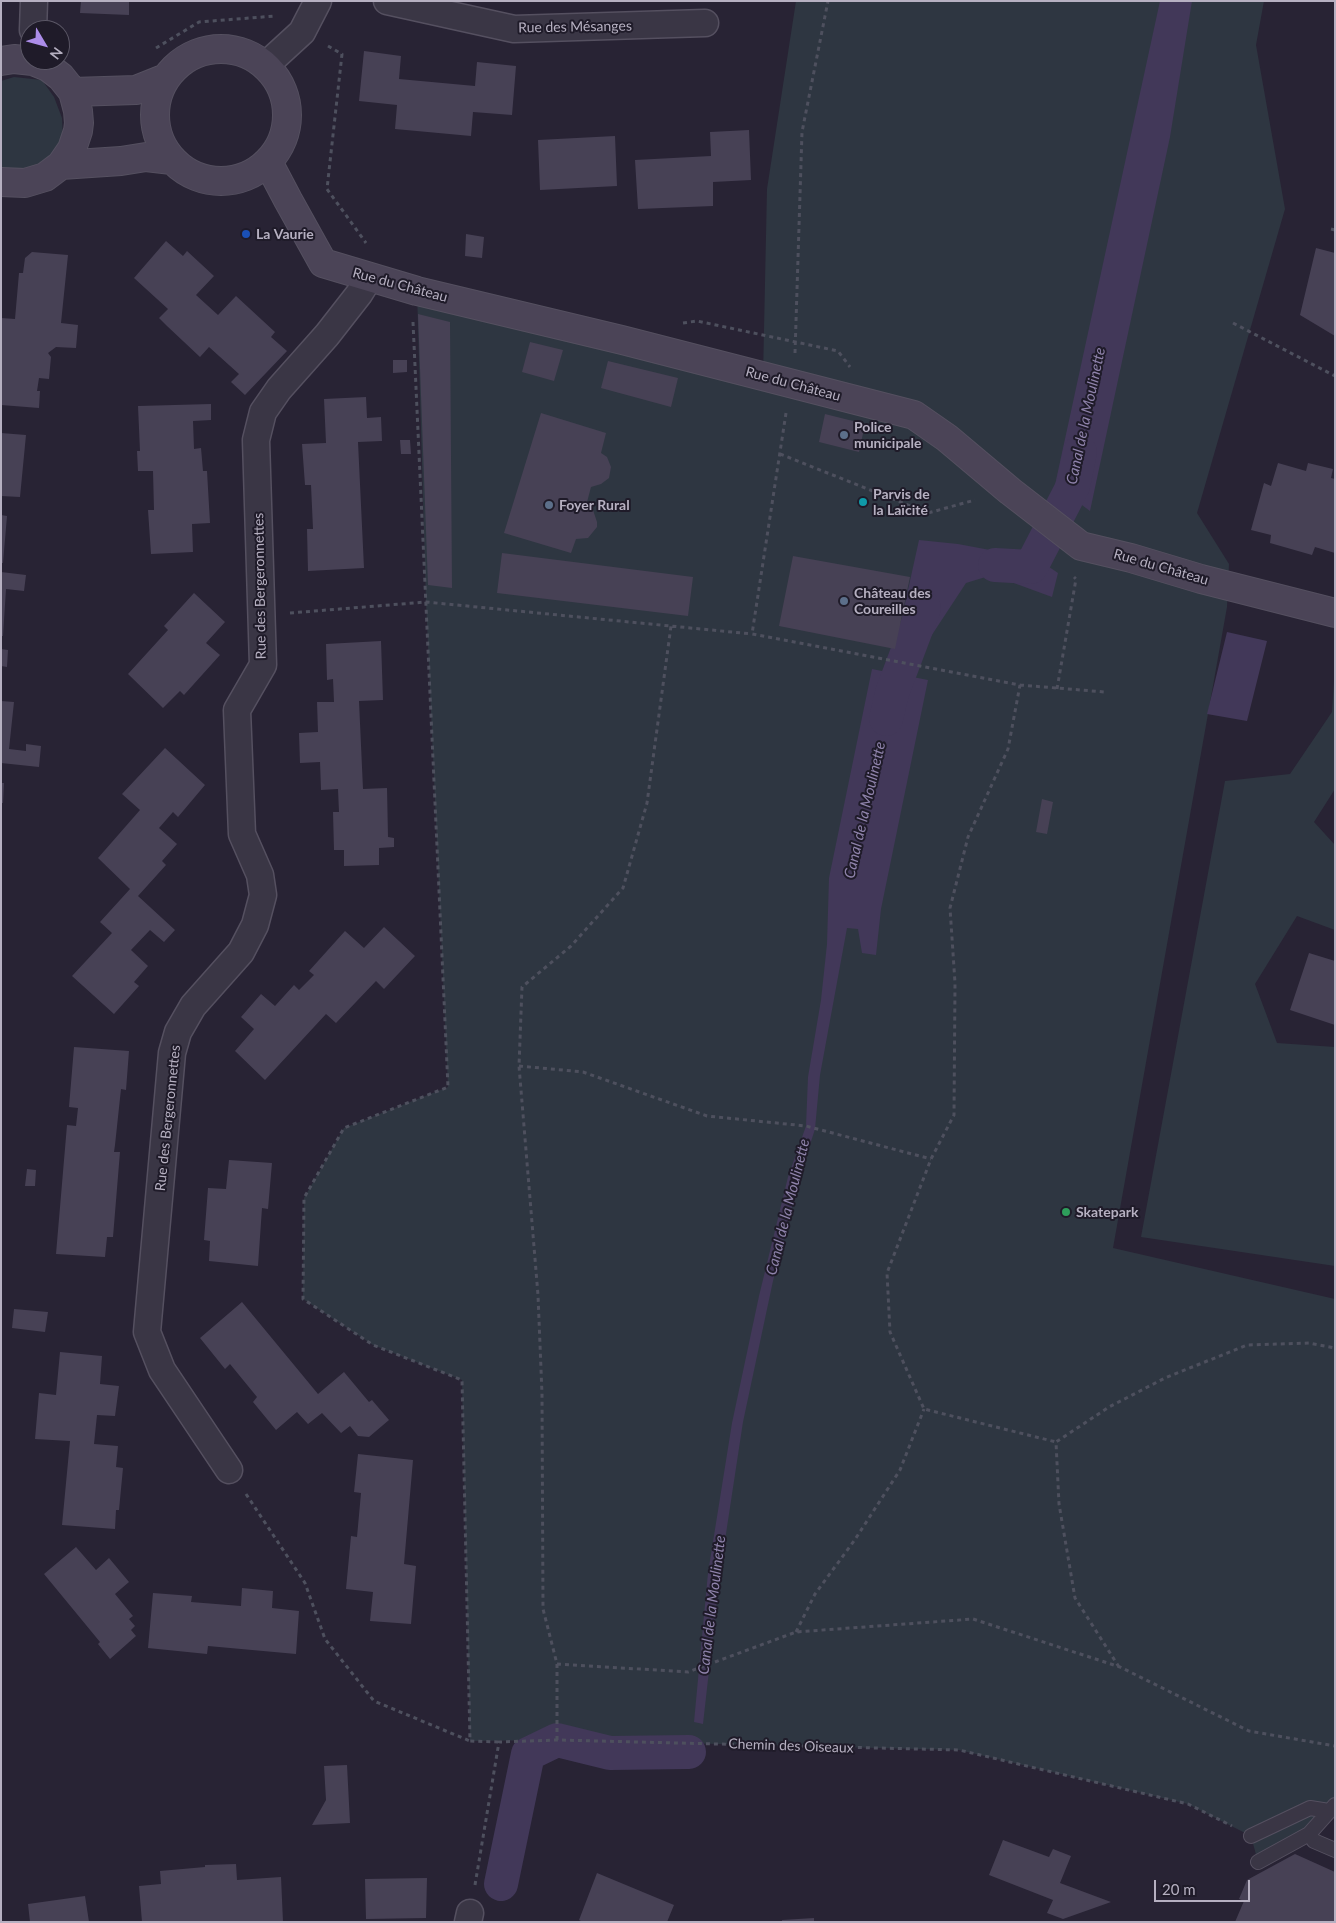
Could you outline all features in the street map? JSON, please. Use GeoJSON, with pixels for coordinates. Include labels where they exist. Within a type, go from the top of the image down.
{"type":"FeatureCollection","features":[{"type":"Feature","properties":{"kind":"street"},"geometry":{"type":"LineString","coordinates":[[33,20],[34,1]]}},
{"type":"Feature","properties":{"kind":"street"},"geometry":{"type":"LineString","coordinates":[[266,66],[302,32],[318,1]]}},
{"type":"Feature","properties":{"kind":"street","name":"Rue des Mésanges"},"geometry":{"type":"LineString","coordinates":[[387,1],[514,29],[705,23]]}},
{"type":"Feature","properties":{"kind":"street"},"geometry":{"type":"LineString","coordinates":[[225,49],[247,53],[266,66],[279,82],[286,102],[287,116],[287,124],[281,144],[268,162],[251,174],[231,181],[209,180],[189,173],[172,160],[161,142],[155,120],[157,98],[166,78],[182,61],[202,51],[225,49]]}},
{"type":"Feature","properties":{"kind":"street"},"geometry":{"type":"LineString","coordinates":[[1,61],[20,59]]}},
{"type":"Feature","properties":{"kind":"street"},"geometry":{"type":"LineString","coordinates":[[2,185],[25,183],[45,178],[61,165],[72,150],[78,131],[78,111],[73,92],[61,77],[52,70]]}},
{"type":"Feature","properties":{"kind":"street"},"geometry":{"type":"LineString","coordinates":[[73,92],[136,90],[166,78]]}},
{"type":"Feature","properties":{"kind":"street"},"geometry":{"type":"LineString","coordinates":[[61,165],[121,161],[146,157],[172,160]]}},
{"type":"Feature","properties":{"kind":"street","name":"Rue du Château"},"geometry":{"type":"LineString","coordinates":[[268,162],[323,263],[417,292],[622,340],[914,415],[947,438],[1010,491],[1081,546],[1335,613]]}},
{"type":"Feature","properties":{"kind":"street","name":"Rue des Bergeronnettes"},"geometry":{"type":"LineString","coordinates":[[229,1470],[162,1370],[147,1332],[172,1053],[178,1032],[193,1006],[241,952],[255,924],[263,896],[260,875],[242,834],[237,710],[263,665],[256,440],[263,412],[279,389],[359,294],[369,278]]}},
{"type":"Feature","properties":{"kind":"lane"},"geometry":{"type":"LineString","coordinates":[[1251,1836],[1310,1808],[1332,1808]]}},
{"type":"Feature","properties":{"kind":"lane"},"geometry":{"type":"LineString","coordinates":[[1258,1862],[1309,1834],[1332,1808]]}},
{"type":"Feature","properties":{"kind":"lane"},"geometry":{"type":"LineString","coordinates":[[1309,1834],[1314,1841],[1335,1850]]}},
{"type":"Feature","properties":{"kind":"path"},"geometry":{"type":"LineString","coordinates":[[148,53],[198,22],[273,15],[342,54],[327,189],[369,248]]}},
{"type":"Feature","properties":{"kind":"path"},"geometry":{"type":"LineString","coordinates":[[229,1470],[305,1583],[325,1639],[374,1701],[470,1741],[462,1380],[373,1345],[303,1299],[304,1198],[344,1128],[448,1087],[413,309],[417,292]]}},
{"type":"Feature","properties":{"kind":"path"},"geometry":{"type":"LineString","coordinates":[[678,323],[697,321],[838,350],[852,369]]}},
{"type":"Feature","properties":{"kind":"path"},"geometry":{"type":"LineString","coordinates":[[1233,323],[1335,376]]}},
{"type":"Feature","properties":{"kind":"path"},"geometry":{"type":"LineString","coordinates":[[780,454],[928,513],[976,500]]}},
{"type":"Feature","properties":{"kind":"path"},"geometry":{"type":"LineString","coordinates":[[1057,689],[1076,579]]}},
{"type":"Feature","properties":{"kind":"path"},"geometry":{"type":"LineString","coordinates":[[262,616],[426,602],[752,634]]}},
{"type":"Feature","properties":{"kind":"path"},"geometry":{"type":"LineString","coordinates":[[557,1740],[557,1664],[543,1609],[542,1394],[538,1295],[519,1066],[522,987],[571,946],[623,888],[647,803],[671,626]]}},
{"type":"Feature","properties":{"kind":"path"},"geometry":{"type":"LineString","coordinates":[[891,659],[918,666],[1020,685],[1105,692]]}},
{"type":"Feature","properties":{"kind":"path"},"geometry":{"type":"LineString","coordinates":[[796,1632],[815,1594],[854,1541],[900,1470],[924,1409],[890,1332],[887,1273],[931,1159],[954,1115],[955,983],[950,908],[968,837],[1008,750],[1020,685]]}},
{"type":"Feature","properties":{"kind":"path"},"geometry":{"type":"LineString","coordinates":[[519,1066],[583,1072],[707,1116],[806,1126],[931,1159]]}},
{"type":"Feature","properties":{"kind":"path"},"geometry":{"type":"LineString","coordinates":[[924,1409],[1056,1442],[1109,1407],[1165,1378],[1247,1345],[1309,1342],[1335,1348]]}},
{"type":"Feature","properties":{"kind":"path"},"geometry":{"type":"LineString","coordinates":[[1056,1442],[1059,1504],[1074,1598],[1120,1667]]}},
{"type":"Feature","properties":{"kind":"path"},"geometry":{"type":"LineString","coordinates":[[557,1664],[688,1672],[796,1632],[973,1619],[1120,1667],[1249,1732],[1335,1746]]}},
{"type":"Feature","properties":{"kind":"path","name":"Chemin des Oiseaux"},"geometry":{"type":"LineString","coordinates":[[470,1741],[557,1740],[958,1750],[1188,1804],[1251,1836]]}},
{"type":"Feature","properties":{"kind":"path"},"geometry":{"type":"LineString","coordinates":[[469,1917],[500,1742]]}},
{"type":"Feature","properties":{"kind":"shaded area"},"geometry":{"type":"Polygon","coordinates":[[[796,1],[1264,1],[1256,45],[1285,209],[1197,513],[1229,564],[1227,607],[1113,1248],[1335,1299],[1335,1805],[1309,1834],[1258,1862],[1251,1836],[1188,1804],[959,1750],[557,1740],[470,1741],[462,1380],[373,1345],[303,1299],[304,1198],[344,1128],[448,1087],[426,602],[417,291],[763,376],[767,189],[796,1]]]}},
{"type":"Feature","properties":{"kind":"shaded area"},"geometry":{"type":"Polygon","coordinates":[[[14,77],[42,80],[54,97],[62,118],[63,139],[54,154],[36,168],[15,172],[1,169],[1,81],[14,77]]]}},
{"type":"Feature","properties":{"kind":"shaded area"},"geometry":{"type":"Polygon","coordinates":[[[1335,666],[1335,789],[1314,822],[1335,845],[1335,930],[1297,916],[1255,984],[1277,1043],[1335,1047],[1335,1266],[1141,1237],[1225,781],[1290,774],[1332,712],[1335,666]]]}},
{"type":"Feature","properties":{"kind":"water"},"geometry":{"type":"Polygon","coordinates":[[[1160,1],[1192,1],[1170,137],[1090,511],[1055,485],[1160,1]]]}},
{"type":"Feature","properties":{"kind":"water"},"geometry":{"type":"Polygon","coordinates":[[[919,540],[990,550],[1019,559],[1024,550],[1058,573],[1052,597],[992,575],[966,583],[920,653],[895,649],[919,540]]]}},
{"type":"Feature","properties":{"kind":"water"},"geometry":{"type":"Polygon","coordinates":[[[1227,632],[1267,641],[1247,721],[1207,714],[1227,632]]]}},
{"type":"Feature","properties":{"kind":"water"},"geometry":{"type":"Polygon","coordinates":[[[872,669],[928,680],[881,909],[876,955],[862,953],[858,929],[847,928],[820,1075],[815,1129],[799,1179],[773,1281],[743,1422],[720,1573],[703,1724],[694,1722],[708,1573],[732,1423],[759,1296],[788,1177],[806,1126],[808,1077],[821,1000],[827,944],[829,878],[872,669]]]}},
{"type":"Feature","properties":{"kind":"building"},"geometry":{"type":"Polygon","coordinates":[[[81,1],[129,1],[129,15],[80,13],[81,1]]]}},
{"type":"Feature","properties":{"kind":"building"},"geometry":{"type":"Polygon","coordinates":[[[364,51],[401,56],[399,79],[475,86],[477,62],[516,66],[512,115],[473,112],[471,136],[395,129],[397,105],[359,101],[364,51]]]}},
{"type":"Feature","properties":{"kind":"building"},"geometry":{"type":"Polygon","coordinates":[[[749,130],[751,180],[713,182],[713,206],[638,209],[635,160],[711,156],[710,132],[749,130]]]}},
{"type":"Feature","properties":{"kind":"building"},"geometry":{"type":"Polygon","coordinates":[[[615,136],[617,186],[540,190],[538,140],[615,136]]]}},
{"type":"Feature","properties":{"kind":"building"},"geometry":{"type":"Polygon","coordinates":[[[466,234],[484,237],[482,258],[465,256],[466,234]]]}},
{"type":"Feature","properties":{"kind":"building"},"geometry":{"type":"Polygon","coordinates":[[[166,241],[183,256],[187,251],[214,276],[196,295],[218,315],[236,296],[275,332],[271,337],[287,351],[245,395],[231,382],[239,374],[209,347],[200,357],[159,318],[168,309],[134,278],[166,241]]]}},
{"type":"Feature","properties":{"kind":"building"},"geometry":{"type":"Polygon","coordinates":[[[1316,248],[1335,253],[1335,336],[1300,315],[1316,248]]]}},
{"type":"Feature","properties":{"kind":"building"},"geometry":{"type":"Polygon","coordinates":[[[32,252],[68,255],[61,323],[78,325],[76,348],[56,347],[48,353],[51,357],[49,379],[39,378],[37,391],[40,391],[39,408],[1,405],[1,318],[15,319],[19,273],[23,273],[25,258],[32,252]]]}},
{"type":"Feature","properties":{"kind":"building"},"geometry":{"type":"Polygon","coordinates":[[[418,314],[450,322],[452,588],[428,585],[418,314]]]}},
{"type":"Feature","properties":{"kind":"building"},"geometry":{"type":"Polygon","coordinates":[[[530,342],[563,350],[554,381],[522,372],[530,342]]]}},
{"type":"Feature","properties":{"kind":"building"},"geometry":{"type":"Polygon","coordinates":[[[393,360],[407,360],[407,372],[393,373],[393,360]]]}},
{"type":"Feature","properties":{"kind":"building"},"geometry":{"type":"Polygon","coordinates":[[[608,361],[678,378],[671,407],[601,388],[608,361]]]}},
{"type":"Feature","properties":{"kind":"building"},"geometry":{"type":"Polygon","coordinates":[[[366,397],[367,418],[381,417],[382,441],[358,442],[364,568],[308,571],[307,529],[313,529],[311,485],[305,485],[302,444],[326,443],[324,399],[366,397]]]}},
{"type":"Feature","properties":{"kind":"building"},"geometry":{"type":"Polygon","coordinates":[[[211,404],[211,420],[193,421],[194,449],[201,448],[203,471],[207,471],[210,523],[192,524],[193,552],[151,554],[148,510],[154,510],[153,471],[138,471],[137,451],[140,451],[138,406],[211,404]]]}},
{"type":"Feature","properties":{"kind":"building"},"geometry":{"type":"Polygon","coordinates":[[[541,413],[606,433],[601,453],[607,457],[611,467],[609,478],[601,484],[591,487],[586,506],[593,510],[597,527],[588,538],[576,539],[571,553],[504,533],[541,413]]]}},
{"type":"Feature","properties":{"kind":"building"},"geometry":{"type":"Polygon","coordinates":[[[825,414],[865,424],[859,452],[819,442],[825,414]]]}},
{"type":"Feature","properties":{"kind":"building"},"geometry":{"type":"Polygon","coordinates":[[[1,433],[26,435],[20,497],[1,496],[1,433]]]}},
{"type":"Feature","properties":{"kind":"building"},"geometry":{"type":"Polygon","coordinates":[[[400,440],[410,440],[411,454],[401,454],[400,440]]]}},
{"type":"Feature","properties":{"kind":"building"},"geometry":{"type":"Polygon","coordinates":[[[1278,463],[1306,471],[1308,463],[1333,469],[1331,478],[1335,479],[1335,553],[1315,547],[1312,555],[1270,543],[1271,535],[1251,530],[1264,483],[1271,486],[1278,463]]]}},
{"type":"Feature","properties":{"kind":"building"},"geometry":{"type":"Polygon","coordinates":[[[1,515],[7,516],[3,563],[1,563],[1,515]]]}},
{"type":"Feature","properties":{"kind":"building"},"geometry":{"type":"Polygon","coordinates":[[[502,553],[693,577],[688,616],[497,593],[502,553]]]}},
{"type":"Feature","properties":{"kind":"building","name":"Château des Coureilles"},"geometry":{"type":"Polygon","coordinates":[[[793,556],[910,577],[895,649],[779,626],[793,556]]]}},
{"type":"Feature","properties":{"kind":"building"},"geometry":{"type":"Polygon","coordinates":[[[1,572],[26,575],[24,591],[6,589],[3,636],[1,636],[1,572]]]}},
{"type":"Feature","properties":{"kind":"building"},"geometry":{"type":"Polygon","coordinates":[[[194,593],[225,622],[206,643],[220,655],[184,695],[180,691],[163,708],[128,674],[168,630],[164,626],[194,593]]]}},
{"type":"Feature","properties":{"kind":"building"},"geometry":{"type":"Polygon","coordinates":[[[381,641],[383,700],[359,701],[363,789],[387,788],[388,837],[394,838],[394,847],[379,848],[379,865],[344,866],[344,850],[334,850],[333,812],[339,812],[338,789],[321,790],[320,762],[300,763],[299,733],[318,732],[317,702],[334,702],[333,679],[327,680],[326,644],[381,641]]]}},
{"type":"Feature","properties":{"kind":"building"},"geometry":{"type":"Polygon","coordinates":[[[1,649],[8,650],[7,667],[1,666],[1,649]]]}},
{"type":"Feature","properties":{"kind":"building"},"geometry":{"type":"Polygon","coordinates":[[[1,701],[14,702],[9,749],[26,751],[26,744],[41,746],[39,767],[1,763],[1,701]]]}},
{"type":"Feature","properties":{"kind":"building"},"geometry":{"type":"Polygon","coordinates":[[[165,748],[205,785],[178,817],[173,812],[159,828],[177,844],[162,861],[166,865],[138,896],[175,930],[164,942],[150,930],[131,950],[148,966],[134,982],[139,986],[114,1014],[72,976],[112,933],[100,922],[130,889],[98,858],[140,810],[122,794],[165,748]]]}},
{"type":"Feature","properties":{"kind":"building"},"geometry":{"type":"Polygon","coordinates":[[[1,783],[4,783],[3,803],[1,803],[1,783]]]}},
{"type":"Feature","properties":{"kind":"building"},"geometry":{"type":"Polygon","coordinates":[[[1042,799],[1053,802],[1047,834],[1036,832],[1042,799]]]}},
{"type":"Feature","properties":{"kind":"building"},"geometry":{"type":"Polygon","coordinates":[[[384,927],[415,956],[384,989],[376,981],[336,1023],[326,1014],[265,1080],[235,1051],[254,1029],[241,1017],[261,994],[275,1006],[294,985],[299,990],[314,975],[309,971],[345,931],[364,948],[384,927]]]}},
{"type":"Feature","properties":{"kind":"building"},"geometry":{"type":"Polygon","coordinates":[[[1309,953],[1335,961],[1335,1025],[1290,1010],[1309,953]]]}},
{"type":"Feature","properties":{"kind":"building"},"geometry":{"type":"Polygon","coordinates":[[[74,1047],[129,1051],[126,1090],[121,1089],[114,1152],[120,1152],[113,1237],[107,1237],[105,1257],[56,1254],[67,1125],[76,1126],[78,1108],[69,1107],[74,1047]]]}},
{"type":"Feature","properties":{"kind":"building"},"geometry":{"type":"Polygon","coordinates":[[[229,1160],[272,1163],[268,1209],[262,1208],[258,1266],[209,1261],[210,1241],[204,1240],[208,1188],[226,1189],[229,1160]]]}},
{"type":"Feature","properties":{"kind":"building"},"geometry":{"type":"Polygon","coordinates":[[[27,1169],[36,1170],[35,1186],[25,1186],[27,1169]]]}},
{"type":"Feature","properties":{"kind":"building"},"geometry":{"type":"Polygon","coordinates":[[[242,1302],[318,1394],[344,1372],[369,1402],[372,1400],[389,1420],[369,1437],[358,1436],[350,1426],[341,1433],[322,1413],[308,1424],[297,1412],[276,1430],[253,1402],[257,1397],[230,1364],[225,1369],[200,1338],[242,1302]]]}},
{"type":"Feature","properties":{"kind":"building"},"geometry":{"type":"Polygon","coordinates":[[[14,1309],[48,1312],[45,1332],[12,1328],[14,1309]]]}},
{"type":"Feature","properties":{"kind":"building"},"geometry":{"type":"Polygon","coordinates":[[[60,1352],[102,1356],[100,1384],[119,1386],[115,1416],[97,1415],[94,1444],[118,1446],[116,1467],[123,1468],[115,1529],[62,1525],[70,1441],[35,1439],[39,1393],[56,1395],[60,1352]]]}},
{"type":"Feature","properties":{"kind":"building"},"geometry":{"type":"Polygon","coordinates":[[[358,1454],[413,1460],[404,1564],[416,1566],[411,1624],[370,1621],[373,1592],[346,1589],[351,1536],[357,1537],[361,1493],[354,1492],[358,1454]]]}},
{"type":"Feature","properties":{"kind":"building"},"geometry":{"type":"Polygon","coordinates":[[[76,1547],[96,1570],[109,1558],[129,1582],[115,1594],[133,1616],[129,1619],[135,1626],[131,1630],[136,1636],[110,1659],[98,1644],[100,1642],[44,1574],[76,1547]]]}},
{"type":"Feature","properties":{"kind":"building"},"geometry":{"type":"Polygon","coordinates":[[[242,1588],[273,1591],[272,1608],[299,1611],[296,1654],[208,1646],[207,1654],[148,1648],[153,1593],[192,1596],[191,1602],[241,1606],[242,1588]]]}},
{"type":"Feature","properties":{"kind":"building"},"geometry":{"type":"Polygon","coordinates":[[[347,1765],[350,1823],[312,1825],[326,1800],[324,1766],[347,1765]]]}},
{"type":"Feature","properties":{"kind":"building"},"geometry":{"type":"Polygon","coordinates":[[[1003,1840],[1049,1857],[1053,1849],[1071,1856],[1060,1883],[1111,1902],[1063,1919],[1047,1913],[1053,1900],[989,1875],[1003,1840]]]}},
{"type":"Feature","properties":{"kind":"building"},"geometry":{"type":"Polygon","coordinates":[[[1295,1854],[1335,1872],[1335,1922],[1235,1922],[1244,1901],[1239,1899],[1247,1880],[1295,1854]]]}},
{"type":"Feature","properties":{"kind":"building"},"geometry":{"type":"Polygon","coordinates":[[[236,1864],[237,1880],[281,1877],[283,1922],[142,1922],[139,1886],[161,1884],[160,1871],[205,1867],[205,1865],[236,1864]]]}},
{"type":"Feature","properties":{"kind":"building"},"geometry":{"type":"Polygon","coordinates":[[[597,1873],[674,1905],[667,1922],[583,1922],[579,1920],[597,1873]]]}},
{"type":"Feature","properties":{"kind":"building"},"geometry":{"type":"Polygon","coordinates":[[[427,1878],[426,1918],[366,1919],[365,1879],[427,1878]]]}},
{"type":"Feature","properties":{"kind":"building"},"geometry":{"type":"Polygon","coordinates":[[[85,1896],[89,1922],[30,1922],[28,1904],[85,1896]]]}},
{"type":"Feature","properties":{"kind":"building"},"geometry":{"type":"Polygon","coordinates":[[[814,1918],[814,1922],[782,1922],[782,1920],[814,1918]]]}},
{"type":"Feature","properties":{"kind":"waterway","name":"Canal de la Moulinette"},"geometry":{"type":"LineString","coordinates":[[995,565],[1031,567],[1073,486],[1080,452]]}},
{"type":"Feature","properties":{"kind":"waterway","name":"Canal de la Moulinette"},"geometry":{"type":"LineString","coordinates":[[886,719],[892,693],[924,608]]}},
{"type":"Feature","properties":{"kind":"waterway","name":"Canal de la Moulinette"},"geometry":{"type":"LineString","coordinates":[[501,1884],[528,1754],[557,1740],[610,1753],[689,1752]]}},
{"type":"Feature","properties":{"kind":"place","name":"La Vaurie"},"geometry":{"type":"Point","coordinates":[246,234]}},
{"type":"Feature","properties":{"kind":"place","name":"Police municipale"},"geometry":{"type":"Point","coordinates":[844,435]}},
{"type":"Feature","properties":{"kind":"place","name":"Parvis de la Laïcité"},"geometry":{"type":"Point","coordinates":[863,502]}},
{"type":"Feature","properties":{"kind":"place","name":"Foyer Rural"},"geometry":{"type":"Point","coordinates":[549,505]}},
{"type":"Feature","properties":{"kind":"place","name":"Château des Coureilles"},"geometry":{"type":"Point","coordinates":[844,601]}},
{"type":"Feature","properties":{"kind":"place","name":"Skatepark"},"geometry":{"type":"Point","coordinates":[1066,1212]}}]}
